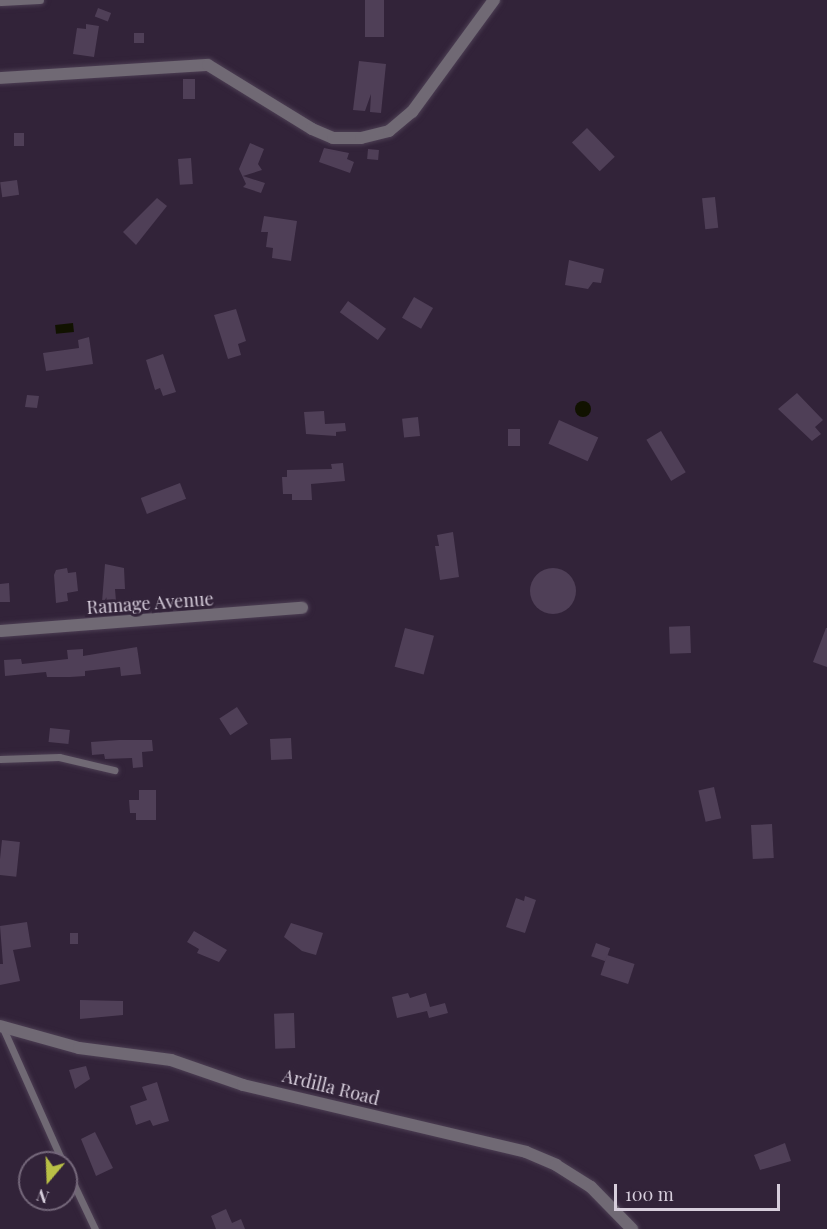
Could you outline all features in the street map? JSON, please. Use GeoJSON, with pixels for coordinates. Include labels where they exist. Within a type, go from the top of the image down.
{"type":"FeatureCollection","features":[{"type":"Feature","properties":{"kind":"street"},"geometry":{"type":"LineString","coordinates":[[0,78],[208,65],[312,129],[333,138],[361,138],[388,131],[412,112],[494,0]]}},
{"type":"Feature","properties":{"kind":"street","name":"Ramage Avenue"},"geometry":{"type":"LineString","coordinates":[[0,631],[302,608]]}},
{"type":"Feature","properties":{"kind":"street","name":"Ardilla Road"},"geometry":{"type":"LineString","coordinates":[[1,1026],[79,1048],[171,1060],[243,1085],[526,1152],[556,1165],[591,1187],[632,1229]]}},
{"type":"Feature","properties":{"kind":"lane"},"geometry":{"type":"LineString","coordinates":[[0,2],[40,0]]}},
{"type":"Feature","properties":{"kind":"lane"},"geometry":{"type":"LineString","coordinates":[[0,759],[60,757],[114,770]]}},
{"type":"Feature","properties":{"kind":"lane"},"geometry":{"type":"LineString","coordinates":[[1,1026],[58,1151]]}},
{"type":"Feature","properties":{"kind":"lane"},"geometry":{"type":"LineString","coordinates":[[78,1193],[95,1229]]}},
{"type":"Feature","properties":{"kind":"shaded area"},"geometry":{"type":"Polygon","coordinates":[[[73,323],[74,332],[56,334],[55,325],[73,323]]]}},
{"type":"Feature","properties":{"kind":"shaded area"},"geometry":{"type":"Polygon","coordinates":[[[583,401],[591,409],[583,417],[575,409],[583,401]]]}},
{"type":"Feature","properties":{"kind":"building"},"geometry":{"type":"Polygon","coordinates":[[[365,0],[384,0],[384,37],[365,37],[365,0]]]}},
{"type":"Feature","properties":{"kind":"building"},"geometry":{"type":"Polygon","coordinates":[[[98,8],[111,13],[108,21],[95,16],[98,8]]]}},
{"type":"Feature","properties":{"kind":"building"},"geometry":{"type":"Polygon","coordinates":[[[86,24],[99,26],[94,57],[73,54],[77,28],[86,29],[86,24]]]}},
{"type":"Feature","properties":{"kind":"building"},"geometry":{"type":"Polygon","coordinates":[[[134,33],[144,33],[144,43],[134,43],[134,33]]]}},
{"type":"Feature","properties":{"kind":"building"},"geometry":{"type":"Polygon","coordinates":[[[359,61],[386,64],[381,113],[370,112],[371,94],[365,111],[353,110],[359,61]]]}},
{"type":"Feature","properties":{"kind":"building"},"geometry":{"type":"Polygon","coordinates":[[[183,79],[195,79],[195,99],[183,99],[183,79]]]}},
{"type":"Feature","properties":{"kind":"building"},"geometry":{"type":"Polygon","coordinates":[[[587,128],[615,157],[600,171],[572,143],[587,128]]]}},
{"type":"Feature","properties":{"kind":"building"},"geometry":{"type":"Polygon","coordinates":[[[14,133],[24,133],[24,146],[14,146],[14,133]]]}},
{"type":"Feature","properties":{"kind":"building"},"geometry":{"type":"Polygon","coordinates":[[[250,143],[264,149],[258,164],[262,170],[243,176],[265,183],[261,193],[243,187],[246,184],[239,169],[250,143]]]}},
{"type":"Feature","properties":{"kind":"building"},"geometry":{"type":"Polygon","coordinates":[[[324,148],[349,153],[347,159],[354,162],[350,173],[319,162],[324,148]]]}},
{"type":"Feature","properties":{"kind":"building"},"geometry":{"type":"Polygon","coordinates":[[[368,149],[379,150],[378,160],[367,159],[368,149]]]}},
{"type":"Feature","properties":{"kind":"building"},"geometry":{"type":"Polygon","coordinates":[[[191,158],[193,184],[180,185],[178,159],[191,158]]]}},
{"type":"Feature","properties":{"kind":"building"},"geometry":{"type":"Polygon","coordinates":[[[17,180],[19,195],[2,197],[0,182],[17,180]]]}},
{"type":"Feature","properties":{"kind":"building"},"geometry":{"type":"Polygon","coordinates":[[[715,197],[718,228],[705,229],[702,198],[715,197]]]}},
{"type":"Feature","properties":{"kind":"building"},"geometry":{"type":"Polygon","coordinates":[[[157,198],[167,206],[136,245],[123,232],[157,198]]]}},
{"type":"Feature","properties":{"kind":"building"},"geometry":{"type":"Polygon","coordinates":[[[264,216],[297,221],[291,261],[272,258],[273,248],[266,247],[268,232],[261,232],[264,216]]]}},
{"type":"Feature","properties":{"kind":"building"},"geometry":{"type":"Polygon","coordinates":[[[569,260],[604,269],[601,283],[593,282],[588,289],[565,285],[569,260]]]}},
{"type":"Feature","properties":{"kind":"building"},"geometry":{"type":"Polygon","coordinates":[[[414,297],[433,308],[421,329],[402,318],[414,297]]]}},
{"type":"Feature","properties":{"kind":"building"},"geometry":{"type":"Polygon","coordinates":[[[348,301],[386,329],[378,340],[340,312],[348,301]]]}},
{"type":"Feature","properties":{"kind":"building"},"geometry":{"type":"Polygon","coordinates":[[[236,309],[246,341],[238,344],[241,355],[228,359],[214,315],[236,309]]]}},
{"type":"Feature","properties":{"kind":"building"},"geometry":{"type":"Polygon","coordinates":[[[89,337],[93,364],[46,371],[43,353],[79,348],[78,340],[89,337]]]}},
{"type":"Feature","properties":{"kind":"building"},"geometry":{"type":"Polygon","coordinates":[[[163,354],[176,392],[163,396],[160,388],[155,390],[146,360],[163,354]]]}},
{"type":"Feature","properties":{"kind":"building"},"geometry":{"type":"Polygon","coordinates":[[[797,393],[823,420],[815,427],[821,434],[812,441],[778,409],[797,393]]]}},
{"type":"Feature","properties":{"kind":"building"},"geometry":{"type":"Polygon","coordinates":[[[27,395],[39,396],[37,408],[25,407],[27,395]]]}},
{"type":"Feature","properties":{"kind":"building"},"geometry":{"type":"Polygon","coordinates":[[[324,411],[325,424],[345,423],[346,431],[336,432],[336,436],[306,434],[304,412],[324,411]]]}},
{"type":"Feature","properties":{"kind":"building"},"geometry":{"type":"Polygon","coordinates":[[[418,417],[420,436],[404,438],[402,419],[418,417]]]}},
{"type":"Feature","properties":{"kind":"building"},"geometry":{"type":"Polygon","coordinates":[[[559,420],[598,437],[588,461],[548,444],[559,420]]]}},
{"type":"Feature","properties":{"kind":"building"},"geometry":{"type":"Polygon","coordinates":[[[508,429],[520,429],[520,446],[508,446],[508,429]]]}},
{"type":"Feature","properties":{"kind":"building"},"geometry":{"type":"Polygon","coordinates":[[[661,431],[686,472],[671,481],[646,440],[661,431]]]}},
{"type":"Feature","properties":{"kind":"building"},"geometry":{"type":"Polygon","coordinates":[[[343,463],[345,481],[311,484],[312,500],[292,500],[292,494],[283,494],[282,477],[287,477],[287,470],[332,469],[331,464],[343,463]]]}},
{"type":"Feature","properties":{"kind":"building"},"geometry":{"type":"Polygon","coordinates":[[[180,483],[186,499],[147,514],[141,498],[180,483]]]}},
{"type":"Feature","properties":{"kind":"building"},"geometry":{"type":"Polygon","coordinates":[[[453,532],[459,577],[440,580],[435,546],[439,546],[437,535],[453,532]]]}},
{"type":"Feature","properties":{"kind":"building"},"geometry":{"type":"Polygon","coordinates":[[[105,564],[124,568],[125,589],[115,589],[116,601],[102,602],[105,564]]]}},
{"type":"Feature","properties":{"kind":"building"},"geometry":{"type":"Polygon","coordinates":[[[67,568],[68,573],[76,572],[78,591],[67,593],[68,601],[56,603],[54,575],[56,570],[67,568]]]}},
{"type":"Feature","properties":{"kind":"building"},"geometry":{"type":"Polygon","coordinates":[[[553,568],[569,575],[576,591],[569,607],[553,614],[537,607],[530,591],[537,575],[553,568]]]}},
{"type":"Feature","properties":{"kind":"building"},"geometry":{"type":"Polygon","coordinates":[[[9,583],[10,602],[0,602],[0,584],[9,583]]]}},
{"type":"Feature","properties":{"kind":"building"},"geometry":{"type":"Polygon","coordinates":[[[690,626],[691,653],[670,654],[669,627],[690,626]]]}},
{"type":"Feature","properties":{"kind":"building"},"geometry":{"type":"Polygon","coordinates":[[[405,628],[434,636],[424,674],[395,667],[405,628]]]}},
{"type":"Feature","properties":{"kind":"building"},"geometry":{"type":"Polygon","coordinates":[[[827,628],[827,667],[813,662],[827,628]]]}},
{"type":"Feature","properties":{"kind":"building"},"geometry":{"type":"Polygon","coordinates":[[[137,647],[141,674],[121,676],[120,667],[85,671],[85,676],[47,677],[46,672],[5,676],[4,660],[21,659],[22,664],[68,659],[67,650],[83,649],[83,656],[137,647]]]}},
{"type":"Feature","properties":{"kind":"building"},"geometry":{"type":"Polygon","coordinates":[[[237,707],[248,724],[230,735],[219,718],[237,707]]]}},
{"type":"Feature","properties":{"kind":"building"},"geometry":{"type":"Polygon","coordinates":[[[50,728],[70,730],[68,744],[49,742],[50,728]]]}},
{"type":"Feature","properties":{"kind":"building"},"geometry":{"type":"Polygon","coordinates":[[[291,738],[292,759],[271,760],[270,739],[291,738]]]}},
{"type":"Feature","properties":{"kind":"building"},"geometry":{"type":"Polygon","coordinates":[[[152,740],[153,751],[142,752],[143,767],[133,768],[132,758],[105,759],[104,754],[92,755],[91,742],[152,740]]]}},
{"type":"Feature","properties":{"kind":"building"},"geometry":{"type":"Polygon","coordinates":[[[714,787],[721,818],[706,822],[698,791],[714,787]]]}},
{"type":"Feature","properties":{"kind":"building"},"geometry":{"type":"Polygon","coordinates":[[[139,790],[156,790],[156,820],[136,820],[136,813],[130,813],[129,800],[139,800],[139,790]]]}},
{"type":"Feature","properties":{"kind":"building"},"geometry":{"type":"Polygon","coordinates":[[[772,824],[774,858],[753,859],[751,825],[772,824]]]}},
{"type":"Feature","properties":{"kind":"building"},"geometry":{"type":"Polygon","coordinates":[[[2,840],[20,842],[16,877],[0,875],[2,840]]]}},
{"type":"Feature","properties":{"kind":"building"},"geometry":{"type":"Polygon","coordinates":[[[525,896],[536,900],[525,933],[506,927],[516,898],[524,901],[525,896]]]}},
{"type":"Feature","properties":{"kind":"building"},"geometry":{"type":"Polygon","coordinates":[[[27,922],[31,947],[13,950],[20,981],[0,985],[0,964],[3,964],[0,926],[27,922]]]}},
{"type":"Feature","properties":{"kind":"building"},"geometry":{"type":"Polygon","coordinates":[[[291,923],[323,933],[316,955],[302,951],[284,937],[291,923]]]}},
{"type":"Feature","properties":{"kind":"building"},"geometry":{"type":"Polygon","coordinates":[[[194,931],[227,950],[219,962],[197,953],[199,949],[187,942],[194,931]]]}},
{"type":"Feature","properties":{"kind":"building"},"geometry":{"type":"Polygon","coordinates":[[[70,933],[78,933],[78,944],[70,944],[70,933]]]}},
{"type":"Feature","properties":{"kind":"building"},"geometry":{"type":"Polygon","coordinates":[[[596,943],[610,948],[605,961],[591,956],[596,943]]]}},
{"type":"Feature","properties":{"kind":"building"},"geometry":{"type":"Polygon","coordinates":[[[607,955],[635,964],[628,984],[601,975],[607,955]]]}},
{"type":"Feature","properties":{"kind":"building"},"geometry":{"type":"Polygon","coordinates":[[[408,993],[410,998],[426,993],[430,1007],[445,1003],[448,1013],[429,1018],[427,1011],[397,1018],[392,997],[408,993]]]}},
{"type":"Feature","properties":{"kind":"building"},"geometry":{"type":"Polygon","coordinates":[[[80,1000],[123,1001],[123,1015],[80,1019],[80,1000]]]}},
{"type":"Feature","properties":{"kind":"building"},"geometry":{"type":"Polygon","coordinates":[[[294,1013],[295,1048],[275,1049],[274,1014],[294,1013]]]}},
{"type":"Feature","properties":{"kind":"building"},"geometry":{"type":"Polygon","coordinates":[[[86,1066],[90,1079],[75,1089],[69,1070],[86,1066]]]}},
{"type":"Feature","properties":{"kind":"building"},"geometry":{"type":"Polygon","coordinates":[[[157,1082],[169,1121],[153,1126],[150,1120],[136,1125],[130,1106],[147,1100],[142,1087],[157,1082]]]}},
{"type":"Feature","properties":{"kind":"building"},"geometry":{"type":"Polygon","coordinates":[[[95,1132],[113,1168],[96,1176],[81,1139],[95,1132]]]}},
{"type":"Feature","properties":{"kind":"building"},"geometry":{"type":"Polygon","coordinates":[[[785,1143],[791,1161],[760,1170],[754,1155],[785,1143]]]}},
{"type":"Feature","properties":{"kind":"building"},"geometry":{"type":"Polygon","coordinates":[[[226,1209],[232,1223],[241,1219],[245,1229],[216,1229],[211,1216],[226,1209]]]}}]}
